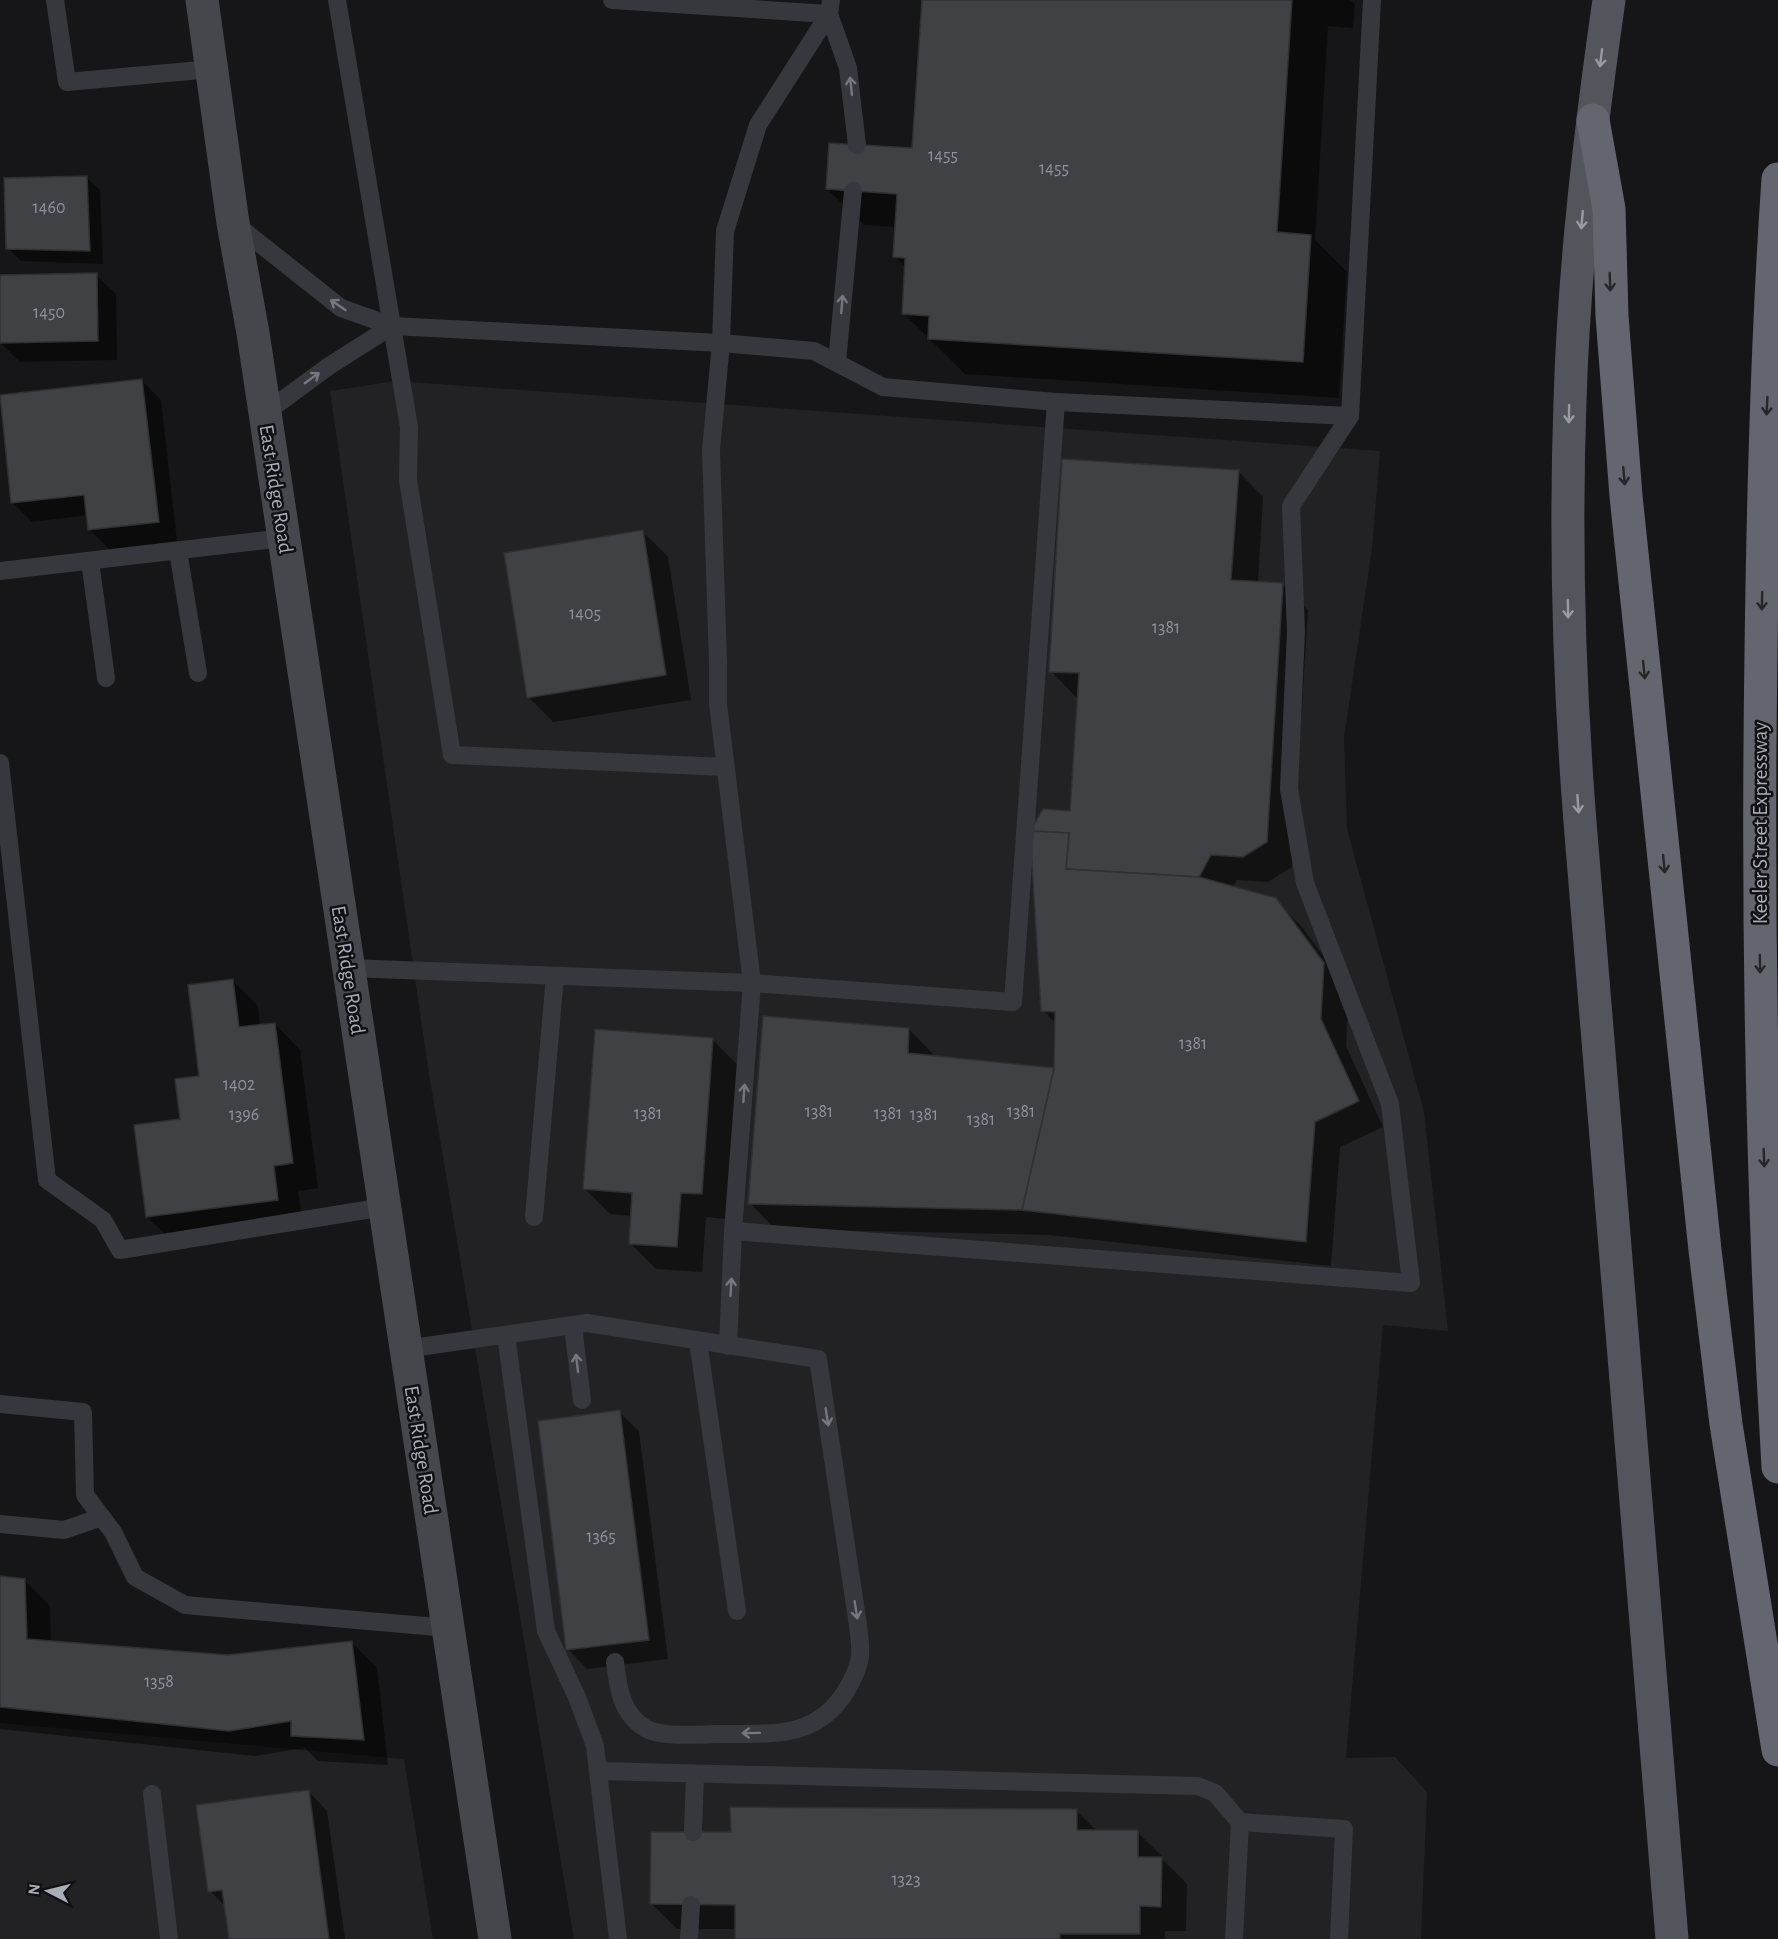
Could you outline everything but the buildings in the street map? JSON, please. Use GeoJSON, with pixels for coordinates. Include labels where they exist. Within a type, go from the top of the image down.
{"type":"FeatureCollection","features":[{"type":"Feature","properties":{"kind":"highway"},"geometry":{"type":"LineString","coordinates":[[1593,120],[1609,209],[1612,327],[1624,474],[1711,1306],[1735,1483],[1778,1750]]}},
{"type":"Feature","properties":{"kind":"highway","name":"Keeler Street Expressway"},"geometry":{"type":"LineString","coordinates":[[1778,179],[1764,473],[1759,826],[1763,1109],[1778,1467]]}},
{"type":"Feature","properties":{"kind":"main road","name":"East Ridge Road"},"geometry":{"type":"LineString","coordinates":[[202,0],[233,223],[265,413],[495,1939]]}},
{"type":"Feature","properties":{"kind":"main road"},"geometry":{"type":"LineString","coordinates":[[1609,0],[1593,120],[1579,258],[1570,400],[1567,542],[1570,684],[1672,1939]]}},
{"type":"Feature","properties":{"kind":"lane"},"geometry":{"type":"LineString","coordinates":[[55,0],[68,82],[212,69]]}},
{"type":"Feature","properties":{"kind":"lane"},"geometry":{"type":"LineString","coordinates":[[337,0],[409,427],[408,480],[452,755],[725,767]]}},
{"type":"Feature","properties":{"kind":"lane"},"geometry":{"type":"LineString","coordinates":[[612,0],[830,7]]}},
{"type":"Feature","properties":{"kind":"lane"},"geometry":{"type":"LineString","coordinates":[[733,1232],[1411,1283],[1390,1104],[1305,883],[1289,789],[1296,631],[1292,506],[1350,416],[1372,0]]}},
{"type":"Feature","properties":{"kind":"lane"},"geometry":{"type":"LineString","coordinates":[[830,7],[849,68],[857,144]]}},
{"type":"Feature","properties":{"kind":"lane"},"geometry":{"type":"LineString","coordinates":[[728,1346],[733,1232],[752,983],[717,704],[718,662],[711,450],[720,343],[725,231],[758,125],[830,7]]}},
{"type":"Feature","properties":{"kind":"lane"},"geometry":{"type":"LineString","coordinates":[[837,362],[853,191]]}},
{"type":"Feature","properties":{"kind":"lane"},"geometry":{"type":"LineString","coordinates":[[233,223],[341,308],[392,326],[720,343],[814,351],[883,387],[1056,402],[1350,416]]}},
{"type":"Feature","properties":{"kind":"lane"},"geometry":{"type":"LineString","coordinates":[[265,413],[329,366],[392,326]]}},
{"type":"Feature","properties":{"kind":"lane"},"geometry":{"type":"LineString","coordinates":[[348,968],[752,983],[1012,1002],[1056,402]]}},
{"type":"Feature","properties":{"kind":"lane"},"geometry":{"type":"LineString","coordinates":[[0,571],[284,538]]}},
{"type":"Feature","properties":{"kind":"lane"},"geometry":{"type":"LineString","coordinates":[[178,550],[198,674]]}},
{"type":"Feature","properties":{"kind":"lane"},"geometry":{"type":"LineString","coordinates":[[90,561],[106,678]]}},
{"type":"Feature","properties":{"kind":"lane"},"geometry":{"type":"LineString","coordinates":[[0,763],[47,1180],[103,1220],[120,1250],[384,1208]]}},
{"type":"Feature","properties":{"kind":"lane"},"geometry":{"type":"LineString","coordinates":[[534,1217],[555,976]]}},
{"type":"Feature","properties":{"kind":"lane"},"geometry":{"type":"LineString","coordinates":[[405,1349],[587,1323],[818,1359],[858,1625],[860,1657],[852,1681],[838,1705],[821,1720],[799,1729],[775,1733],[672,1735],[647,1729],[631,1715],[620,1697],[615,1662]]}},
{"type":"Feature","properties":{"kind":"lane"},"geometry":{"type":"LineString","coordinates":[[573,1326],[582,1400]]}},
{"type":"Feature","properties":{"kind":"lane"},"geometry":{"type":"LineString","coordinates":[[506,1335],[546,1631],[578,1697],[595,1746],[618,1939]]}},
{"type":"Feature","properties":{"kind":"lane"},"geometry":{"type":"LineString","coordinates":[[698,1341],[737,1611]]}},
{"type":"Feature","properties":{"kind":"lane"},"geometry":{"type":"LineString","coordinates":[[0,1404],[83,1412],[85,1496],[113,1532],[135,1577],[185,1605],[448,1628]]}},
{"type":"Feature","properties":{"kind":"lane"},"geometry":{"type":"LineString","coordinates":[[0,1524],[64,1530],[102,1517]]}},
{"type":"Feature","properties":{"kind":"lane"},"geometry":{"type":"LineString","coordinates":[[599,1772],[1198,1786],[1215,1793],[1240,1822],[1234,1939]]}},
{"type":"Feature","properties":{"kind":"lane"},"geometry":{"type":"LineString","coordinates":[[693,1832],[694,1774]]}},
{"type":"Feature","properties":{"kind":"lane"},"geometry":{"type":"LineString","coordinates":[[152,1794],[169,1939]]}},
{"type":"Feature","properties":{"kind":"lane"},"geometry":{"type":"LineString","coordinates":[[1240,1822],[1344,1829],[1339,1939]]}},
{"type":"Feature","properties":{"kind":"lane"},"geometry":{"type":"LineString","coordinates":[[690,1939],[691,1905]]}},
{"type":"Feature","properties":{"kind":"shaded area"},"geometry":{"type":"Polygon","coordinates":[[[395,381],[1380,451],[1372,548],[1344,738],[1347,829],[1424,1112],[1448,1331],[1383,1325],[1346,1758],[1395,1757],[1427,1792],[1421,1939],[574,1939],[428,1068],[330,391],[395,381]]]}},
{"type":"Feature","properties":{"kind":"shaded area"},"geometry":{"type":"Polygon","coordinates":[[[0,1723],[404,1759],[433,1939],[0,1939],[0,1723]]]}}]}
